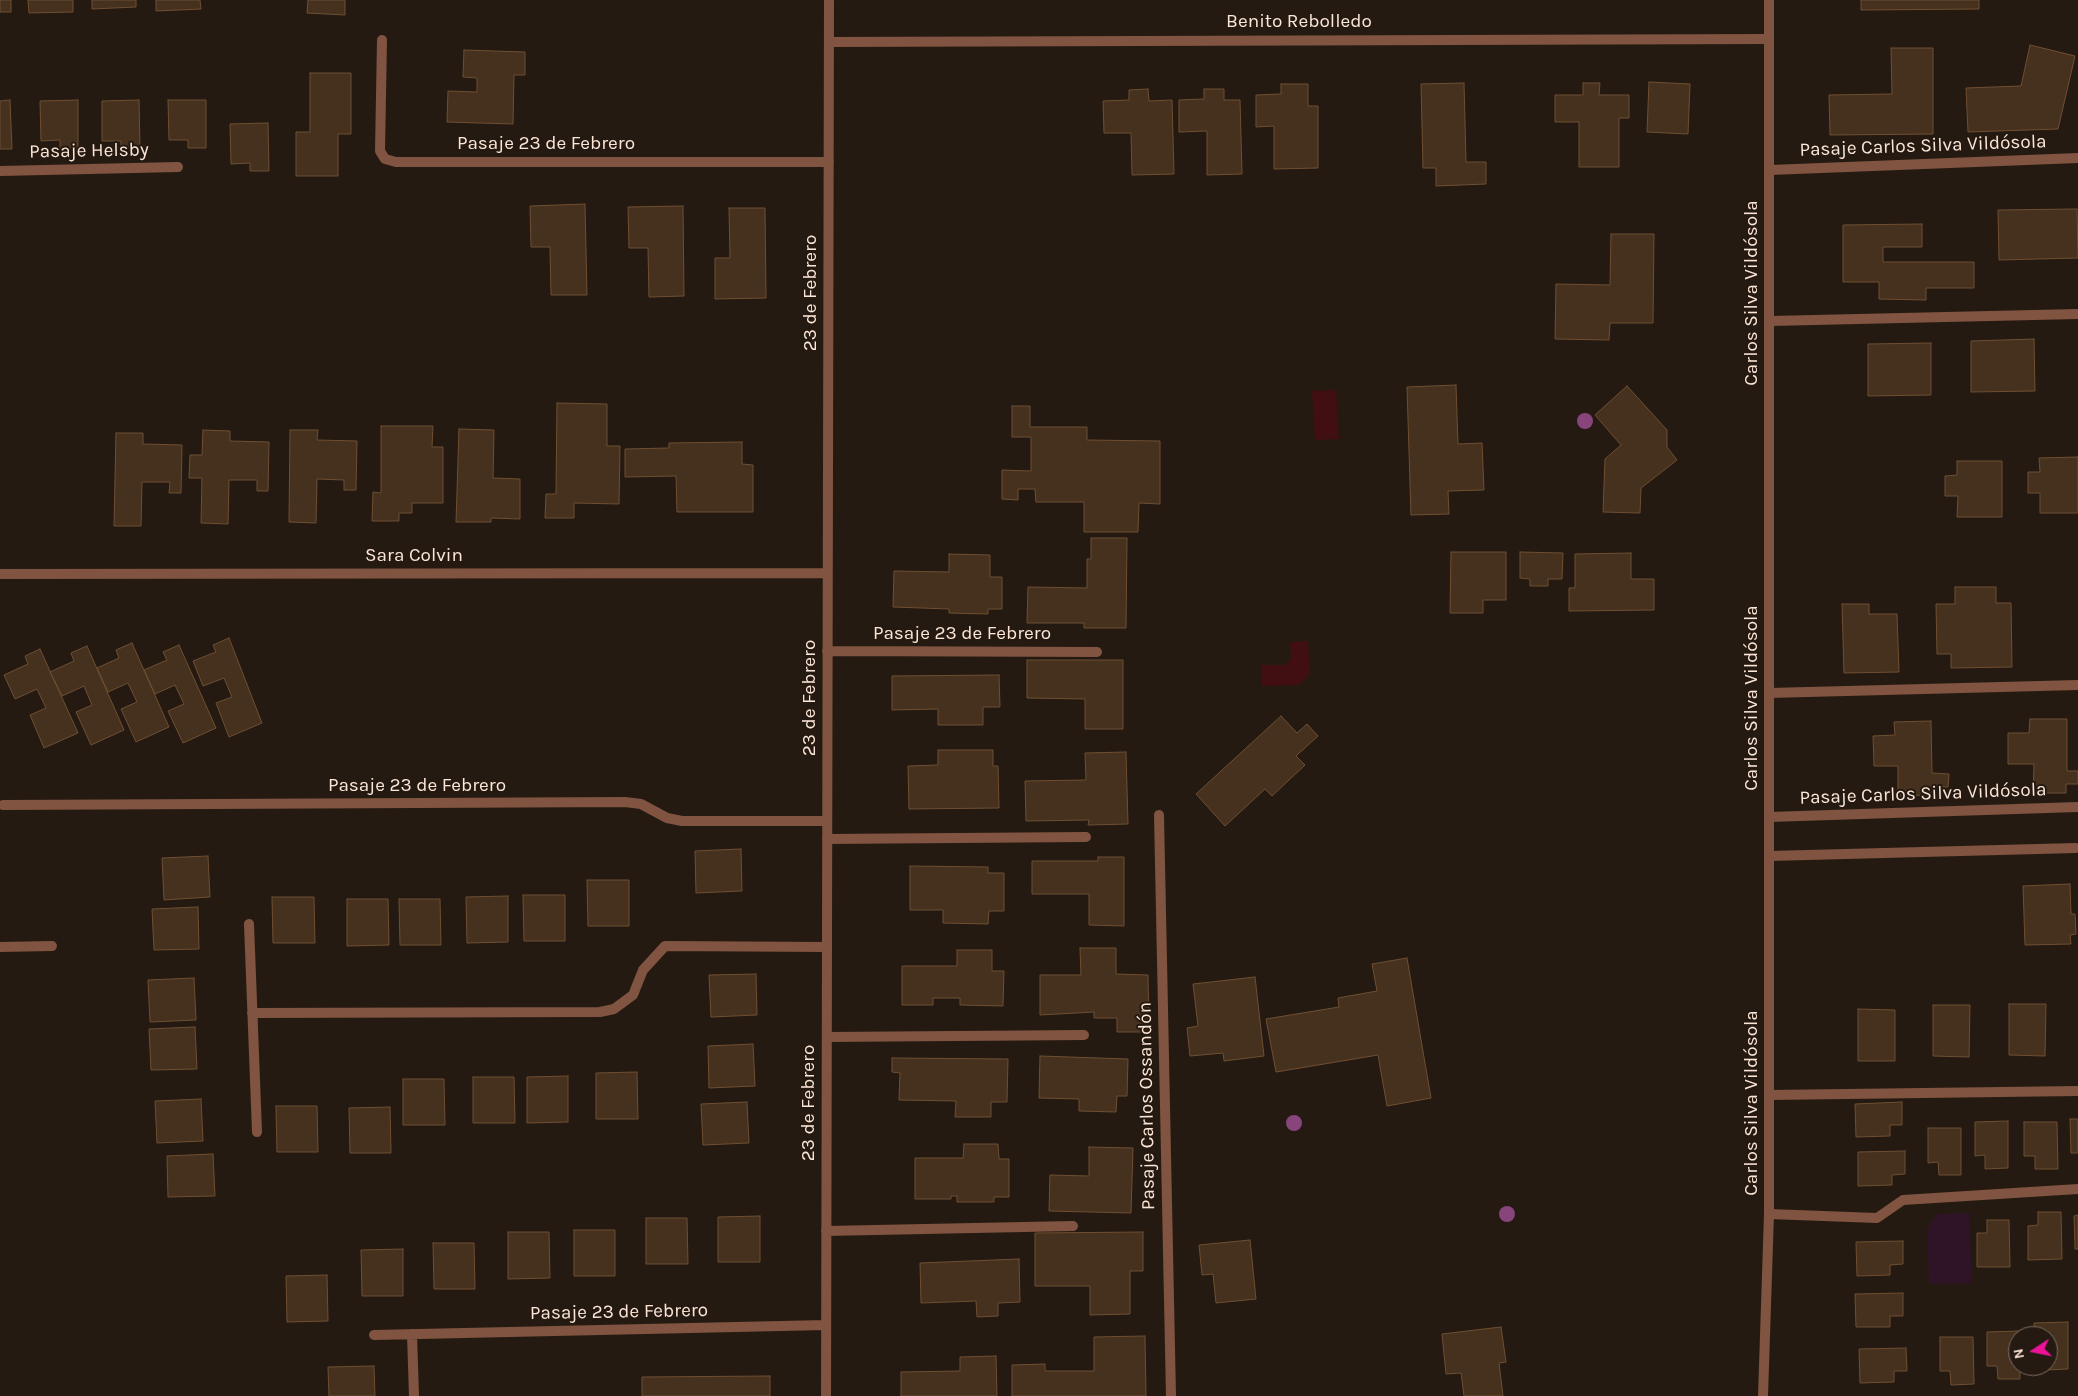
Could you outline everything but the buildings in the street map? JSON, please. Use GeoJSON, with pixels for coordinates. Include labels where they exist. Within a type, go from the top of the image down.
{"type":"FeatureCollection","features":[{"type":"Feature","properties":{"kind":"street","name":"23 de Febrero"},"geometry":{"type":"LineString","coordinates":[[826,1396],[829,0]]}},
{"type":"Feature","properties":{"kind":"street","name":"Carlos Silva Vildósola"},"geometry":{"type":"LineString","coordinates":[[1763,1396],[1769,1214],[1769,0]]}},
{"type":"Feature","properties":{"kind":"street","name":"Benito Rebolledo"},"geometry":{"type":"LineString","coordinates":[[829,42],[1769,39]]}},
{"type":"Feature","properties":{"kind":"street","name":"Pasaje 23 de Febrero"},"geometry":{"type":"LineString","coordinates":[[382,40],[380,151],[385,159],[396,162],[828,162]]}},
{"type":"Feature","properties":{"kind":"street","name":"Pasaje Carlos Silva Vildósola"},"geometry":{"type":"LineString","coordinates":[[1770,170],[2078,158]]}},
{"type":"Feature","properties":{"kind":"street","name":"Pasaje Helsby"},"geometry":{"type":"LineString","coordinates":[[0,170],[178,167]]}},
{"type":"Feature","properties":{"kind":"street"},"geometry":{"type":"LineString","coordinates":[[1770,321],[2078,314]]}},
{"type":"Feature","properties":{"kind":"street","name":"Sara Colvin"},"geometry":{"type":"LineString","coordinates":[[0,574],[828,573]]}},
{"type":"Feature","properties":{"kind":"street","name":"Pasaje 23 de Febrero"},"geometry":{"type":"LineString","coordinates":[[827,651],[1097,652]]}},
{"type":"Feature","properties":{"kind":"street"},"geometry":{"type":"LineString","coordinates":[[1769,693],[2078,685]]}},
{"type":"Feature","properties":{"kind":"street","name":"Pasaje 23 de Febrero"},"geometry":{"type":"LineString","coordinates":[[3,805],[625,802],[641,804],[666,818],[682,821],[828,821]]}},
{"type":"Feature","properties":{"kind":"street","name":"Pasaje Carlos Silva Vildósola"},"geometry":{"type":"LineString","coordinates":[[1769,817],[2078,806]]}},
{"type":"Feature","properties":{"kind":"street","name":"Pasaje Carlos Ossandón"},"geometry":{"type":"LineString","coordinates":[[1159,816],[1171,1396]]}},
{"type":"Feature","properties":{"kind":"street"},"geometry":{"type":"LineString","coordinates":[[827,839],[1086,837]]}},
{"type":"Feature","properties":{"kind":"street"},"geometry":{"type":"LineString","coordinates":[[1769,856],[2076,848]]}},
{"type":"Feature","properties":{"kind":"street"},"geometry":{"type":"LineString","coordinates":[[249,924],[257,1132]]}},
{"type":"Feature","properties":{"kind":"street"},"geometry":{"type":"LineString","coordinates":[[0,947],[52,946]]}},
{"type":"Feature","properties":{"kind":"street"},"geometry":{"type":"LineString","coordinates":[[252,1013],[600,1012],[614,1009],[633,995],[643,970],[665,946],[827,947]]}},
{"type":"Feature","properties":{"kind":"street"},"geometry":{"type":"LineString","coordinates":[[826,1037],[1084,1035]]}},
{"type":"Feature","properties":{"kind":"street"},"geometry":{"type":"LineString","coordinates":[[1769,1095],[2078,1090]]}},
{"type":"Feature","properties":{"kind":"street"},"geometry":{"type":"LineString","coordinates":[[1769,1214],[1877,1218],[1903,1200],[2078,1189]]}},
{"type":"Feature","properties":{"kind":"street"},"geometry":{"type":"LineString","coordinates":[[826,1231],[1073,1226]]}},
{"type":"Feature","properties":{"kind":"street","name":"Pasaje 23 de Febrero"},"geometry":{"type":"LineString","coordinates":[[374,1335],[826,1325]]}},
{"type":"Feature","properties":{"kind":"street"},"geometry":{"type":"LineString","coordinates":[[412,1334],[414,1396]]}},
{"type":"Feature","properties":{"kind":"shaded area"},"geometry":{"type":"Polygon","coordinates":[[[1336,390],[1339,439],[1315,440],[1312,391],[1336,390]]]}},
{"type":"Feature","properties":{"kind":"shaded area"},"geometry":{"type":"Polygon","coordinates":[[[1308,641],[1310,674],[1299,685],[1262,686],[1261,665],[1285,665],[1291,659],[1290,642],[1308,641]]]}},
{"type":"Feature","properties":{"kind":"shaded area"},"geometry":{"type":"Polygon","coordinates":[[[1969,1213],[1972,1283],[1929,1284],[1927,1230],[1937,1214],[1969,1213]]]}}]}
